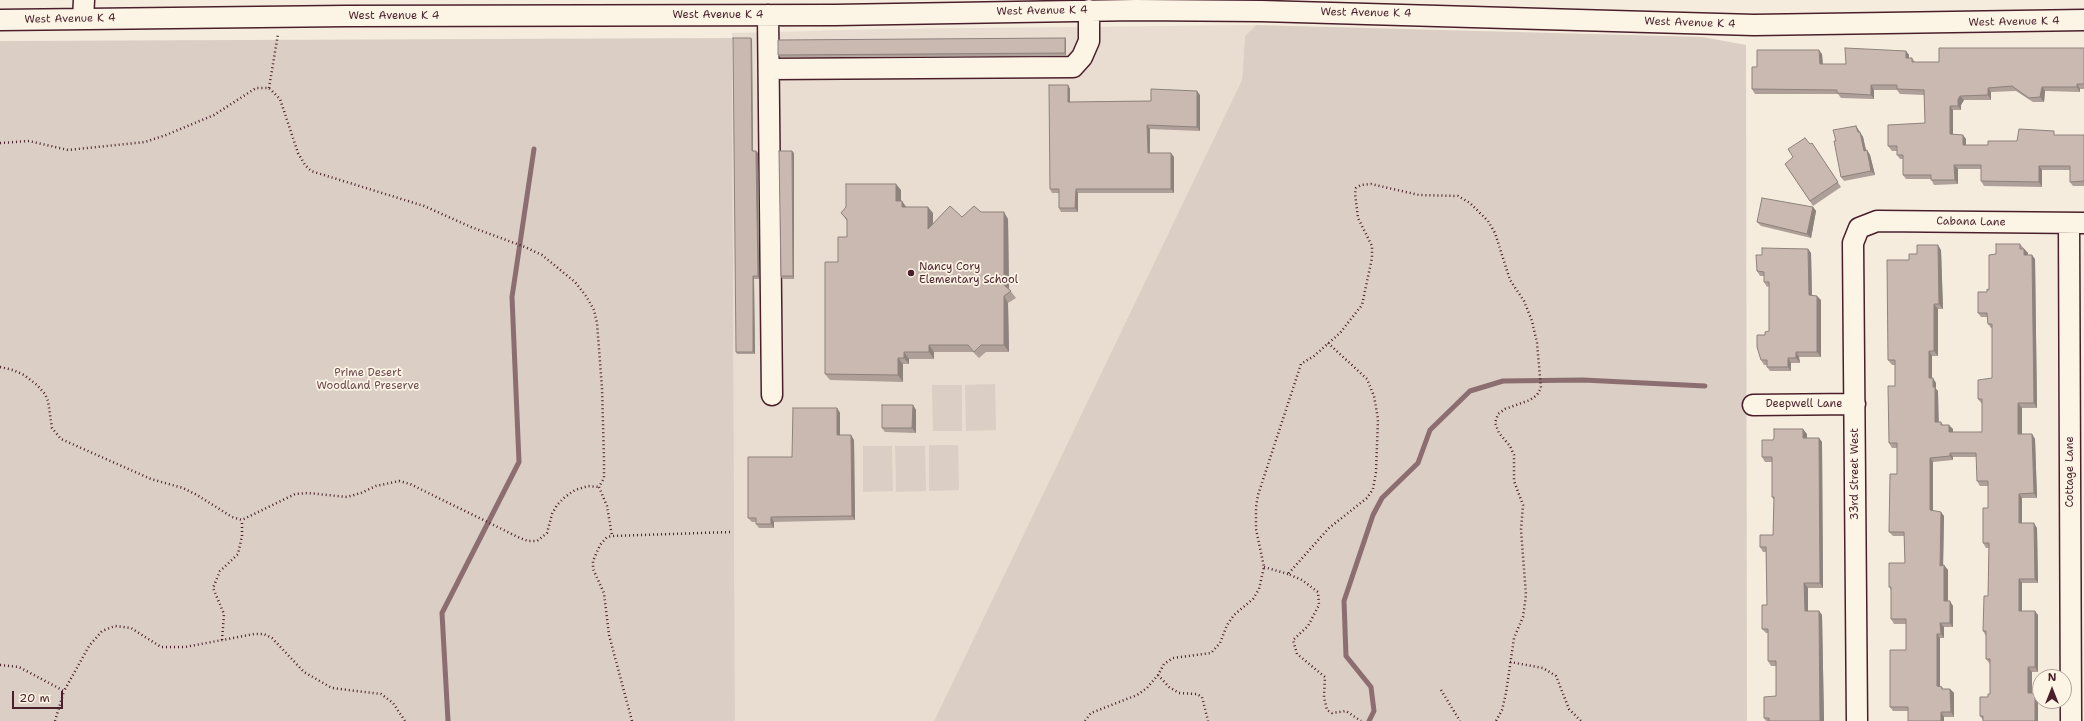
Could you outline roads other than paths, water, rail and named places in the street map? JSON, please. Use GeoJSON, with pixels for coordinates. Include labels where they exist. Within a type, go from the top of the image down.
{"type":"FeatureCollection","features":[{"type":"Feature","properties":{"kind":"street","name":"West Avenue K 4"},"geometry":{"type":"LineString","coordinates":[[0,20],[84,10],[278,17],[346,8],[768,14],[836,7],[1261,11],[1754,25],[2084,20]]}},
{"type":"Feature","properties":{"kind":"street"},"geometry":{"type":"LineString","coordinates":[[769,70],[1073,67],[1082,57],[1089,41],[1089,10]]}},
{"type":"Feature","properties":{"kind":"street"},"geometry":{"type":"LineString","coordinates":[[768,14],[772,395]]}},
{"type":"Feature","properties":{"kind":"street","name":"Cabana Lane"},"geometry":{"type":"LineString","coordinates":[[1859,228],[1877,221],[2077,223]]}},
{"type":"Feature","properties":{"kind":"street","name":"Cottage Lane"},"geometry":{"type":"LineString","coordinates":[[2071,721],[2077,223]]}},
{"type":"Feature","properties":{"kind":"street","name":"33rd Street West"},"geometry":{"type":"LineString","coordinates":[[1857,721],[1853,243],[1859,228]]}},
{"type":"Feature","properties":{"kind":"street","name":"Deepwell Lane"},"geometry":{"type":"LineString","coordinates":[[1753,405],[1855,404]]}},
{"type":"Feature","properties":{"kind":"waterway"},"geometry":{"type":"LineString","coordinates":[[448,721],[442,613],[519,462],[512,297],[534,149]]}},
{"type":"Feature","properties":{"kind":"waterway"},"geometry":{"type":"LineString","coordinates":[[1369,721],[1374,711],[1371,687],[1346,656],[1344,601],[1373,515],[1382,498],[1418,463],[1430,430],[1470,391],[1503,381],[1583,380],[1705,386]]}},
{"type":"Feature","properties":{"kind":"place","name":"Nancy Cory Elementary School"},"geometry":{"type":"Point","coordinates":[911,273]}},
{"type":"Feature","properties":{"kind":"park label","name":"Prime Desert Woodland Preserve"},"geometry":{"type":"Point","coordinates":[368,379]}}]}
